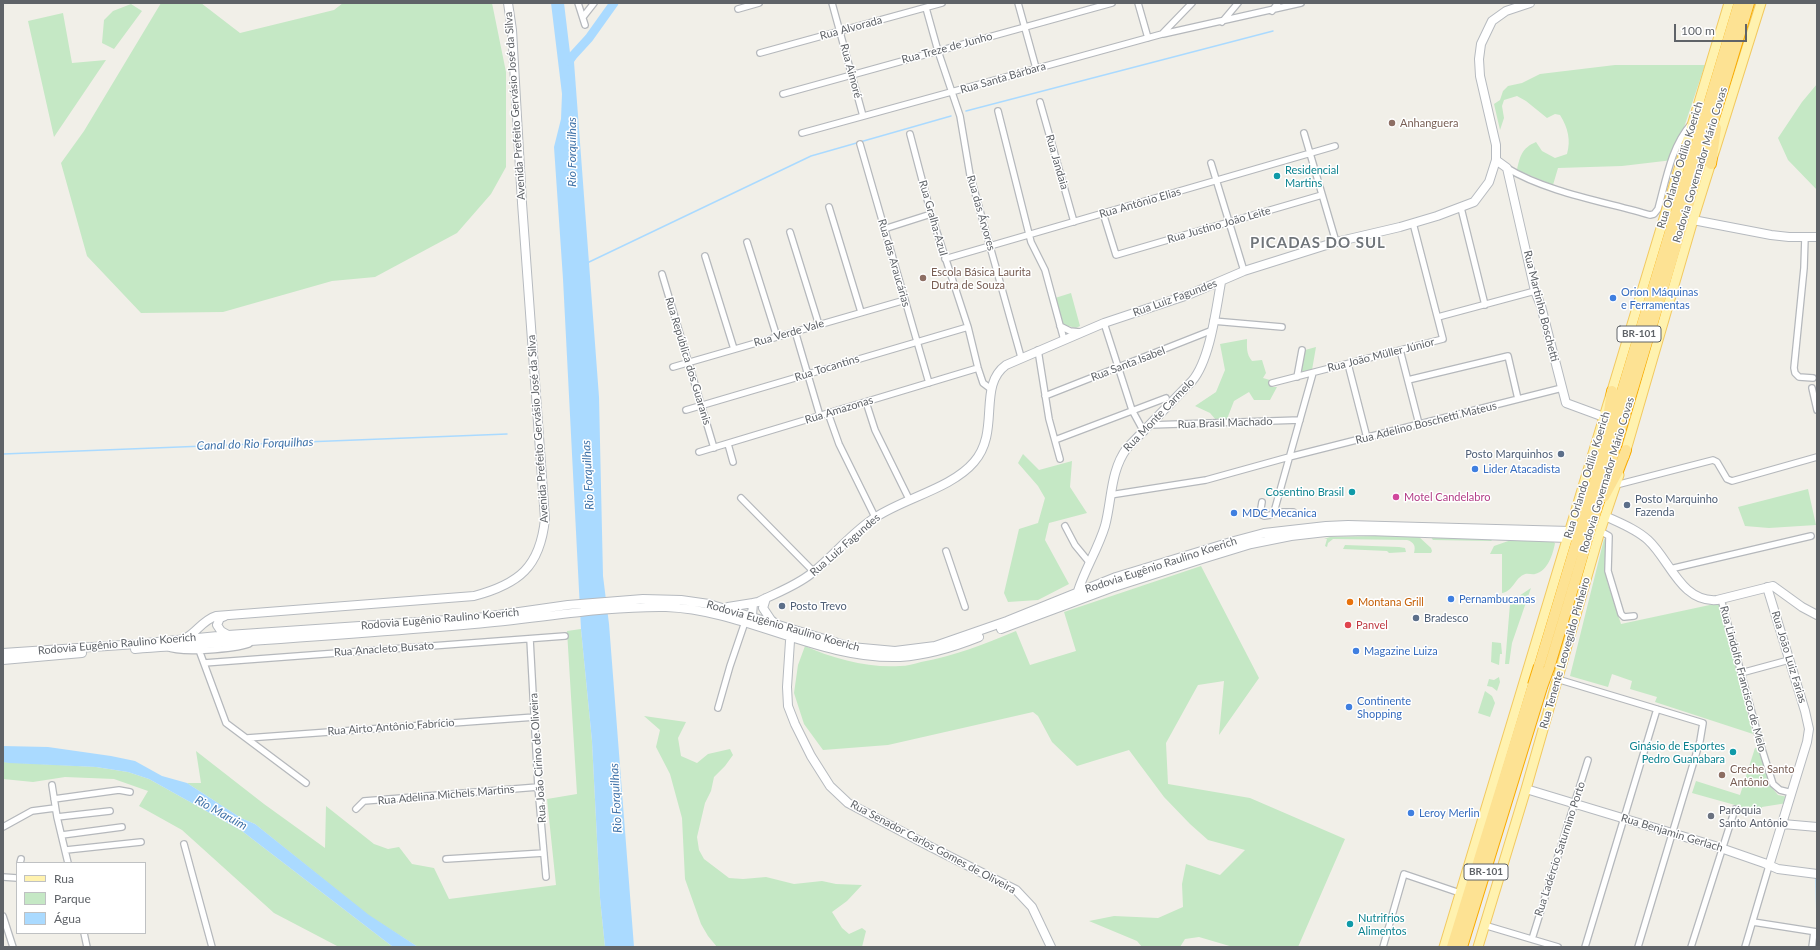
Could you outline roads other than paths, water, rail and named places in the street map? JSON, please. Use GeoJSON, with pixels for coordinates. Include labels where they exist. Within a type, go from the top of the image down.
{"type":"FeatureCollection","features":[{"type":"Feature","properties":{"kind":"highway","name":"Rodovia Governador Mário Covas"},"geometry":{"type":"LineString","coordinates":[[1544,667],[1602,456],[1739,3]]}},
{"type":"Feature","properties":{"kind":"highway","name":"Rodovia Governador Mário Covas"},"geometry":{"type":"LineString","coordinates":[[1452,947],[1595,515],[1749,3]]}},
{"type":"Feature","properties":{"kind":"highway"},"geometry":{"type":"LineString","coordinates":[[1711,164],[1716,131],[1716,114]]}},
{"type":"Feature","properties":{"kind":"highway"},"geometry":{"type":"LineString","coordinates":[[1602,456],[1612,392]]}},
{"type":"Feature","properties":{"kind":"highway"},"geometry":{"type":"LineString","coordinates":[[1595,515],[1618,471],[1626,450]]}},
{"type":"Feature","properties":{"kind":"highway","name":"Rodovia Governador Mário Covas"},"geometry":{"type":"LineString","coordinates":[[1462,947],[1538,686]]}},
{"type":"Feature","properties":{"kind":"main road","name":"Avenida Prefeito Gervásio José da Silva"},"geometry":{"type":"LineString","coordinates":[[184,639],[194,633],[211,617],[474,596],[497,590],[512,582],[525,572],[534,559],[542,539],[545,519],[522,203],[512,30],[508,3]]}},
{"type":"Feature","properties":{"kind":"main road","name":"Rua Luiz Fagundes"},"geometry":{"type":"LineString","coordinates":[[720,607],[760,603],[797,583],[814,572],[875,517],[909,499],[955,478],[974,462],[983,446],[988,431],[991,389],[994,376],[1001,368],[1021,357],[1104,323],[1188,295],[1244,270],[1336,242],[1413,223],[1461,208],[1474,202],[1489,182],[1496,160],[1496,145],[1480,76],[1479,59],[1481,44],[1492,21],[1506,11],[1530,3]]}},
{"type":"Feature","properties":{"kind":"main road","name":"Rua Orlando Odílio Koerich"},"geometry":{"type":"LineString","coordinates":[[1444,947],[1729,3]]}},
{"type":"Feature","properties":{"kind":"main road","name":"Rua Tenente Leovegildo Pinheiro"},"geometry":{"type":"LineString","coordinates":[[1478,947],[1526,789],[1600,531],[1616,485],[1693,220],[1761,3]]}},
{"type":"Feature","properties":{"kind":"main road"},"geometry":{"type":"LineString","coordinates":[[1496,160],[1507,168]]}},
{"type":"Feature","properties":{"kind":"main road","name":"Rua Martinho Boschetti"},"geometry":{"type":"LineString","coordinates":[[1507,168],[1536,291],[1568,405],[1604,417]]}},
{"type":"Feature","properties":{"kind":"main road"},"geometry":{"type":"LineString","coordinates":[[1693,220],[1771,235],[1817,237]]}},
{"type":"Feature","properties":{"kind":"main road","name":"Rua Monte Carmelo"},"geometry":{"type":"LineString","coordinates":[[1078,592],[1104,527],[1119,458],[1198,373],[1204,360],[1220,282]]}},
{"type":"Feature","properties":{"kind":"main road"},"geometry":{"type":"LineString","coordinates":[[1605,516],[1643,536],[1657,550],[1682,584],[1699,597],[1709,600],[1721,599],[1773,586],[1802,607],[1817,615]]}},
{"type":"Feature","properties":{"kind":"main road","name":"Rodovia Eugênio Raulino Koerich"},"geometry":{"type":"LineString","coordinates":[[3,653],[137,644],[228,635],[477,618],[569,609],[618,610],[651,607],[709,612],[745,622],[862,648],[894,651],[922,649],[970,635],[1116,577],[1264,533],[1326,526],[1360,525],[1569,534]]}},
{"type":"Feature","properties":{"kind":"main road","name":"Rodovia Eugênio Raulino Koerich"},"geometry":{"type":"LineString","coordinates":[[3,660],[482,623],[643,599],[682,600],[720,607],[781,626],[792,633],[834,649],[862,654],[900,657],[926,654],[969,641],[1126,583],[1228,550],[1252,544],[1301,535],[1368,531],[1569,534]]}},
{"type":"Feature","properties":{"kind":"main road","name":"Rua João Luiz Farias"},"geometry":{"type":"LineString","coordinates":[[1767,587],[1806,711],[1809,728],[1807,742],[1769,866]]}},
{"type":"Feature","properties":{"kind":"main road"},"geometry":{"type":"LineString","coordinates":[[755,618],[760,603]]}},
{"type":"Feature","properties":{"kind":"main road"},"geometry":{"type":"LineString","coordinates":[[745,622],[761,616],[760,603]]}},
{"type":"Feature","properties":{"kind":"main road"},"geometry":{"type":"LineString","coordinates":[[760,603],[771,620],[781,626]]}},
{"type":"Feature","properties":{"kind":"main road"},"geometry":{"type":"LineString","coordinates":[[228,615],[220,618],[217,625],[221,631],[228,635]]}},
{"type":"Feature","properties":{"kind":"main road","name":"Rua Senador Carlos Gomes de Oliveira"},"geometry":{"type":"LineString","coordinates":[[792,633],[787,688],[788,706],[811,756],[830,786],[848,803],[922,843],[1016,890],[1028,900],[1035,911],[1051,947]]}},
{"type":"Feature","properties":{"kind":"main road"},"geometry":{"type":"LineString","coordinates":[[1527,670],[1557,679]]}},
{"type":"Feature","properties":{"kind":"main road","name":"Rua Benjamin Gerlach"},"geometry":{"type":"LineString","coordinates":[[1526,789],[1722,849],[1785,871],[1815,874]]}},
{"type":"Feature","properties":{"kind":"main road"},"geometry":{"type":"LineString","coordinates":[[1783,824],[1817,827]]}},
{"type":"Feature","properties":{"kind":"street"},"geometry":{"type":"LineString","coordinates":[[578,3],[585,25]]}},
{"type":"Feature","properties":{"kind":"street"},"geometry":{"type":"LineString","coordinates":[[582,17],[594,3]]}},
{"type":"Feature","properties":{"kind":"street"},"geometry":{"type":"LineString","coordinates":[[738,9],[759,3]]}},
{"type":"Feature","properties":{"kind":"street","name":"Rua Aimoré"},"geometry":{"type":"LineString","coordinates":[[832,3],[863,116]]}},
{"type":"Feature","properties":{"kind":"street","name":"Rua Alvorada"},"geometry":{"type":"LineString","coordinates":[[760,53],[942,3]]}},
{"type":"Feature","properties":{"kind":"street"},"geometry":{"type":"LineString","coordinates":[[1018,3],[1036,68]]}},
{"type":"Feature","properties":{"kind":"street","name":"Rua Treze de Junho"},"geometry":{"type":"LineString","coordinates":[[782,94],[1112,3]]}},
{"type":"Feature","properties":{"kind":"street"},"geometry":{"type":"LineString","coordinates":[[1138,3],[1148,38]]}},
{"type":"Feature","properties":{"kind":"street","name":"Rua Santa Bárbara"},"geometry":{"type":"LineString","coordinates":[[802,133],[1162,34],[1192,3]]}},
{"type":"Feature","properties":{"kind":"street"},"geometry":{"type":"LineString","coordinates":[[1222,22],[1238,3]]}},
{"type":"Feature","properties":{"kind":"street"},"geometry":{"type":"LineString","coordinates":[[1271,11],[1278,3]]}},
{"type":"Feature","properties":{"kind":"street"},"geometry":{"type":"LineString","coordinates":[[1162,34],[1222,22],[1301,3]]}},
{"type":"Feature","properties":{"kind":"street","name":"Rua das Árvores"},"geometry":{"type":"LineString","coordinates":[[926,8],[938,51],[960,116],[970,175],[1021,357]]}},
{"type":"Feature","properties":{"kind":"street","name":"Rua Jandaia"},"geometry":{"type":"LineString","coordinates":[[1040,102],[1074,222]]}},
{"type":"Feature","properties":{"kind":"street"},"geometry":{"type":"LineString","coordinates":[[998,111],[1032,242],[1045,270],[1064,340]]}},
{"type":"Feature","properties":{"kind":"street"},"geometry":{"type":"LineString","coordinates":[[1507,168],[1524,178],[1549,187],[1650,215],[1654,214],[1658,209],[1675,149],[1684,132],[1693,122]]}},
{"type":"Feature","properties":{"kind":"street"},"geometry":{"type":"LineString","coordinates":[[1304,133],[1336,242]]}},
{"type":"Feature","properties":{"kind":"street","name":"Rua Gralha-Azul"},"geometry":{"type":"LineString","coordinates":[[910,134],[931,214],[968,326],[978,368],[983,383],[991,389]]}},
{"type":"Feature","properties":{"kind":"street","name":"Rua das Araucárias"},"geometry":{"type":"LineString","coordinates":[[860,144],[929,383]]}},
{"type":"Feature","properties":{"kind":"street","name":"Rua Antônio Elias"},"geometry":{"type":"LineString","coordinates":[[945,259],[1335,146]]}},
{"type":"Feature","properties":{"kind":"street"},"geometry":{"type":"LineString","coordinates":[[1211,163],[1244,270]]}},
{"type":"Feature","properties":{"kind":"street","name":"Rua Justino João Leite"},"geometry":{"type":"LineString","coordinates":[[1103,213],[1116,255],[1322,195]]}},
{"type":"Feature","properties":{"kind":"street"},"geometry":{"type":"LineString","coordinates":[[829,207],[861,312]]}},
{"type":"Feature","properties":{"kind":"street"},"geometry":{"type":"LineString","coordinates":[[1461,208],[1485,305]]}},
{"type":"Feature","properties":{"kind":"street"},"geometry":{"type":"LineString","coordinates":[[884,229],[931,214]]}},
{"type":"Feature","properties":{"kind":"street","name":"Rua João Müller Júnior"},"geometry":{"type":"LineString","coordinates":[[1272,383],[1443,339],[1413,223]]}},
{"type":"Feature","properties":{"kind":"street"},"geometry":{"type":"LineString","coordinates":[[790,232],[819,325]]}},
{"type":"Feature","properties":{"kind":"street"},"geometry":{"type":"LineString","coordinates":[[1805,237],[1804,268],[1794,368],[1798,377],[1813,378]]}},
{"type":"Feature","properties":{"kind":"street"},"geometry":{"type":"LineString","coordinates":[[747,242],[777,337]]}},
{"type":"Feature","properties":{"kind":"street"},"geometry":{"type":"LineString","coordinates":[[705,256],[734,350]]}},
{"type":"Feature","properties":{"kind":"street","name":"Rua República dos Guaranis"},"geometry":{"type":"LineString","coordinates":[[662,274],[714,448]]}},
{"type":"Feature","properties":{"kind":"street"},"geometry":{"type":"LineString","coordinates":[[1438,317],[1536,291]]}},
{"type":"Feature","properties":{"kind":"street","name":"Rua Verde Vale"},"geometry":{"type":"LineString","coordinates":[[672,368],[905,300]]}},
{"type":"Feature","properties":{"kind":"street"},"geometry":{"type":"LineString","coordinates":[[1213,321],[1282,327]]}},
{"type":"Feature","properties":{"kind":"street"},"geometry":{"type":"LineString","coordinates":[[1104,323],[1132,410],[1144,432]]}},
{"type":"Feature","properties":{"kind":"street","name":"Rua Tocantins"},"geometry":{"type":"LineString","coordinates":[[686,410],[968,326]]}},
{"type":"Feature","properties":{"kind":"street"},"geometry":{"type":"LineString","coordinates":[[1060,326],[1070,331],[1080,332]]}},
{"type":"Feature","properties":{"kind":"street"},"geometry":{"type":"LineString","coordinates":[[796,332],[820,416]]}},
{"type":"Feature","properties":{"kind":"street","name":"Rua Santa Isabel"},"geometry":{"type":"LineString","coordinates":[[1045,396],[1210,332]]}},
{"type":"Feature","properties":{"kind":"street"},"geometry":{"type":"LineString","coordinates":[[1038,350],[1045,396],[1060,459]]}},
{"type":"Feature","properties":{"kind":"street"},"geometry":{"type":"LineString","coordinates":[[1297,377],[1302,350]]}},
{"type":"Feature","properties":{"kind":"street"},"geometry":{"type":"LineString","coordinates":[[1400,350],[1419,424]]}},
{"type":"Feature","properties":{"kind":"street"},"geometry":{"type":"LineString","coordinates":[[1408,380],[1508,356],[1518,399]]}},
{"type":"Feature","properties":{"kind":"street"},"geometry":{"type":"LineString","coordinates":[[1348,364],[1367,438]]}},
{"type":"Feature","properties":{"kind":"street","name":"Rua Amazonas"},"geometry":{"type":"LineString","coordinates":[[699,452],[978,368]]}},
{"type":"Feature","properties":{"kind":"street"},"geometry":{"type":"LineString","coordinates":[[1274,512],[1313,373]]}},
{"type":"Feature","properties":{"kind":"street","name":"Rua Adelino Boschetti Mateus"},"geometry":{"type":"LineString","coordinates":[[1110,495],[1194,483],[1289,457],[1562,388]]}},
{"type":"Feature","properties":{"kind":"street"},"geometry":{"type":"LineString","coordinates":[[1812,388],[1817,410]]}},
{"type":"Feature","properties":{"kind":"street"},"geometry":{"type":"LineString","coordinates":[[1055,440],[1166,398]]}},
{"type":"Feature","properties":{"kind":"street"},"geometry":{"type":"LineString","coordinates":[[866,402],[875,430],[909,499]]}},
{"type":"Feature","properties":{"kind":"street"},"geometry":{"type":"LineString","coordinates":[[828,414],[839,444],[875,517]]}},
{"type":"Feature","properties":{"kind":"street","name":"Rua Brasil Machado"},"geometry":{"type":"LineString","coordinates":[[1150,425],[1300,420]]}},
{"type":"Feature","properties":{"kind":"street"},"geometry":{"type":"LineString","coordinates":[[728,444],[733,462]]}},
{"type":"Feature","properties":{"kind":"street"},"geometry":{"type":"LineString","coordinates":[[1616,485],[1713,460],[1717,462],[1727,479],[1732,481],[1817,458]]}},
{"type":"Feature","properties":{"kind":"street"},"geometry":{"type":"LineString","coordinates":[[741,498],[814,572]]}},
{"type":"Feature","properties":{"kind":"street"},"geometry":{"type":"LineString","coordinates":[[1262,502],[1261,516],[1268,516],[1274,512],[1293,512]]}},
{"type":"Feature","properties":{"kind":"street"},"geometry":{"type":"LineString","coordinates":[[1065,526],[1075,545],[1089,562]]}},
{"type":"Feature","properties":{"kind":"street"},"geometry":{"type":"LineString","coordinates":[[1600,531],[1609,536],[1608,571],[1621,614],[1624,617],[1634,616]]}},
{"type":"Feature","properties":{"kind":"street"},"geometry":{"type":"LineString","coordinates":[[1670,569],[1811,536]]}},
{"type":"Feature","properties":{"kind":"street"},"geometry":{"type":"LineString","coordinates":[[946,551],[965,607]]}},
{"type":"Feature","properties":{"kind":"street","name":"Rua Lindolfo Francisco de Melo"},"geometry":{"type":"LineString","coordinates":[[1721,599],[1740,673],[1773,784],[1780,790],[1792,793]]}},
{"type":"Feature","properties":{"kind":"street"},"geometry":{"type":"LineString","coordinates":[[718,708],[745,622]]}},
{"type":"Feature","properties":{"kind":"street","name":"Rua Anacleto Busato"},"geometry":{"type":"LineString","coordinates":[[204,663],[565,636]]}},
{"type":"Feature","properties":{"kind":"street","name":"Rua João Cirino de Oliveira"},"geometry":{"type":"LineString","coordinates":[[530,639],[538,787],[546,877]]}},
{"type":"Feature","properties":{"kind":"street"},"geometry":{"type":"LineString","coordinates":[[167,647],[178,651],[199,650],[242,646],[253,641]]}},
{"type":"Feature","properties":{"kind":"street"},"geometry":{"type":"LineString","coordinates":[[199,650],[226,723],[306,783]]}},
{"type":"Feature","properties":{"kind":"street"},"geometry":{"type":"LineString","coordinates":[[1740,673],[1790,660]]}},
{"type":"Feature","properties":{"kind":"street"},"geometry":{"type":"LineString","coordinates":[[1557,679],[1703,723],[1700,741],[1638,947]]}},
{"type":"Feature","properties":{"kind":"street"},"geometry":{"type":"LineString","coordinates":[[1584,947],[1657,709]]}},
{"type":"Feature","properties":{"kind":"street","name":"Rua Airto Antônio Fabrício"},"geometry":{"type":"LineString","coordinates":[[247,738],[535,716]]}},
{"type":"Feature","properties":{"kind":"street","name":"Rua Ladércio Saturnino Porto"},"geometry":{"type":"LineString","coordinates":[[1532,939],[1588,760]]}},
{"type":"Feature","properties":{"kind":"street"},"geometry":{"type":"LineString","coordinates":[[52,785],[57,818],[68,862]]}},
{"type":"Feature","properties":{"kind":"street","name":"Rua Adelina Michels Martins"},"geometry":{"type":"LineString","coordinates":[[356,810],[364,801],[538,787]]}},
{"type":"Feature","properties":{"kind":"street"},"geometry":{"type":"LineString","coordinates":[[54,799],[119,790],[130,792]]}},
{"type":"Feature","properties":{"kind":"street"},"geometry":{"type":"LineString","coordinates":[[3,827],[32,811],[55,808]]}},
{"type":"Feature","properties":{"kind":"street"},"geometry":{"type":"LineString","coordinates":[[1692,947],[1735,809]]}},
{"type":"Feature","properties":{"kind":"street"},"geometry":{"type":"LineString","coordinates":[[57,818],[110,811]]}},
{"type":"Feature","properties":{"kind":"street"},"geometry":{"type":"LineString","coordinates":[[62,835],[122,827]]}},
{"type":"Feature","properties":{"kind":"street"},"geometry":{"type":"LineString","coordinates":[[66,850],[141,842]]}},
{"type":"Feature","properties":{"kind":"street"},"geometry":{"type":"LineString","coordinates":[[184,844],[212,947]]}},
{"type":"Feature","properties":{"kind":"street"},"geometry":{"type":"LineString","coordinates":[[446,859],[544,853]]}},
{"type":"Feature","properties":{"kind":"street"},"geometry":{"type":"LineString","coordinates":[[1745,947],[1769,866]]}},
{"type":"Feature","properties":{"kind":"street"},"geometry":{"type":"LineString","coordinates":[[1383,947],[1404,874],[1460,892]]}},
{"type":"Feature","properties":{"kind":"street"},"geometry":{"type":"LineString","coordinates":[[3,877],[16,878]]}},
{"type":"Feature","properties":{"kind":"street"},"geometry":{"type":"LineString","coordinates":[[3,916],[13,947]]}},
{"type":"Feature","properties":{"kind":"street"},"geometry":{"type":"LineString","coordinates":[[1753,922],[1815,932],[1812,947]]}},
{"type":"Feature","properties":{"kind":"street"},"geometry":{"type":"LineString","coordinates":[[1484,925],[1558,947]]}},
{"type":"Feature","properties":{"kind":"street"},"geometry":{"type":"LineString","coordinates":[[84,934],[87,947]]}},
{"type":"Feature","properties":{"kind":"water","name":"Rio Forquilhas"},"geometry":{"type":"Polygon","coordinates":[[[551,3],[564,3],[570,53],[574,51],[577,57],[574,62],[599,397],[603,576],[609,624],[634,947],[605,947],[600,898],[592,741],[581,629],[563,279],[554,147],[561,119],[562,94],[551,3]]]}},
{"type":"Feature","properties":{"kind":"water","name":"Rio Maruim"},"geometry":{"type":"Polygon","coordinates":[[[3,746],[48,747],[111,756],[135,761],[162,776],[187,783],[241,818],[255,824],[369,915],[418,947],[393,947],[242,831],[149,779],[128,772],[96,767],[3,762],[3,746]]]}},
{"type":"Feature","properties":{"kind":"waterway"},"geometry":{"type":"LineString","coordinates":[[568,61],[589,38],[614,3]]}},
{"type":"Feature","properties":{"kind":"waterway"},"geometry":{"type":"LineString","coordinates":[[966,111],[1273,31]]}},
{"type":"Feature","properties":{"kind":"waterway"},"geometry":{"type":"LineString","coordinates":[[587,263],[811,156],[951,116]]}},
{"type":"Feature","properties":{"kind":"waterway","name":"Canal do Rio Forquilhas"},"geometry":{"type":"LineString","coordinates":[[3,454],[507,434]]}},
{"type":"Feature","properties":{"kind":"waterway"},"geometry":{"type":"LineString","coordinates":[[1817,865],[1817,871]]}},
{"type":"Feature","properties":{"kind":"waterway"},"geometry":{"type":"LineString","coordinates":[[1816,877],[1817,919]]}},
{"type":"Feature","properties":{"kind":"place","name":"Anhanguera"},"geometry":{"type":"Point","coordinates":[1392,123]}},
{"type":"Feature","properties":{"kind":"place","name":"Residencial Martins"},"geometry":{"type":"Point","coordinates":[1277,176]}},
{"type":"Feature","properties":{"kind":"place","name":"Escola Básica Laurita Dutra de Souza"},"geometry":{"type":"Point","coordinates":[923,278]}},
{"type":"Feature","properties":{"kind":"place","name":"Orion Máquinas e Ferramentas"},"geometry":{"type":"Point","coordinates":[1613,298]}},
{"type":"Feature","properties":{"kind":"place","name":"Posto Marquinhos"},"geometry":{"type":"Point","coordinates":[1561,454]}},
{"type":"Feature","properties":{"kind":"place","name":"Lider Atacadista"},"geometry":{"type":"Point","coordinates":[1475,469]}},
{"type":"Feature","properties":{"kind":"place","name":"Cosentino Brasil"},"geometry":{"type":"Point","coordinates":[1352,492]}},
{"type":"Feature","properties":{"kind":"place","name":"Motel Candelabro"},"geometry":{"type":"Point","coordinates":[1396,497]}},
{"type":"Feature","properties":{"kind":"place","name":"Posto Marquinho Fazenda"},"geometry":{"type":"Point","coordinates":[1627,505]}},
{"type":"Feature","properties":{"kind":"place","name":"MDC Mecanica"},"geometry":{"type":"Point","coordinates":[1234,513]}},
{"type":"Feature","properties":{"kind":"place","name":"Pernambucanas"},"geometry":{"type":"Point","coordinates":[1451,599]}},
{"type":"Feature","properties":{"kind":"place","name":"Montana Grill"},"geometry":{"type":"Point","coordinates":[1350,602]}},
{"type":"Feature","properties":{"kind":"place","name":"Posto Trevo"},"geometry":{"type":"Point","coordinates":[782,606]}},
{"type":"Feature","properties":{"kind":"place","name":"Bradesco"},"geometry":{"type":"Point","coordinates":[1416,618]}},
{"type":"Feature","properties":{"kind":"place","name":"Panvel"},"geometry":{"type":"Point","coordinates":[1348,625]}},
{"type":"Feature","properties":{"kind":"place","name":"Magazine Luiza"},"geometry":{"type":"Point","coordinates":[1356,651]}},
{"type":"Feature","properties":{"kind":"place","name":"Continente Shopping"},"geometry":{"type":"Point","coordinates":[1349,707]}},
{"type":"Feature","properties":{"kind":"place","name":"Ginásio de Esportes Pedro Guanabara"},"geometry":{"type":"Point","coordinates":[1733,752]}},
{"type":"Feature","properties":{"kind":"place","name":"Creche Santo Antônio"},"geometry":{"type":"Point","coordinates":[1722,775]}},
{"type":"Feature","properties":{"kind":"place","name":"Leroy Merlin"},"geometry":{"type":"Point","coordinates":[1411,813]}},
{"type":"Feature","properties":{"kind":"place","name":"Paróquia Santo Antônio"},"geometry":{"type":"Point","coordinates":[1711,816]}},
{"type":"Feature","properties":{"kind":"place","name":"Nutrifrios Alimentos"},"geometry":{"type":"Point","coordinates":[1350,924]}},
{"type":"Feature","properties":{"kind":"district","name":"PICADAS DO SUL"},"geometry":{"type":"Point","coordinates":[1318,243]}}]}
